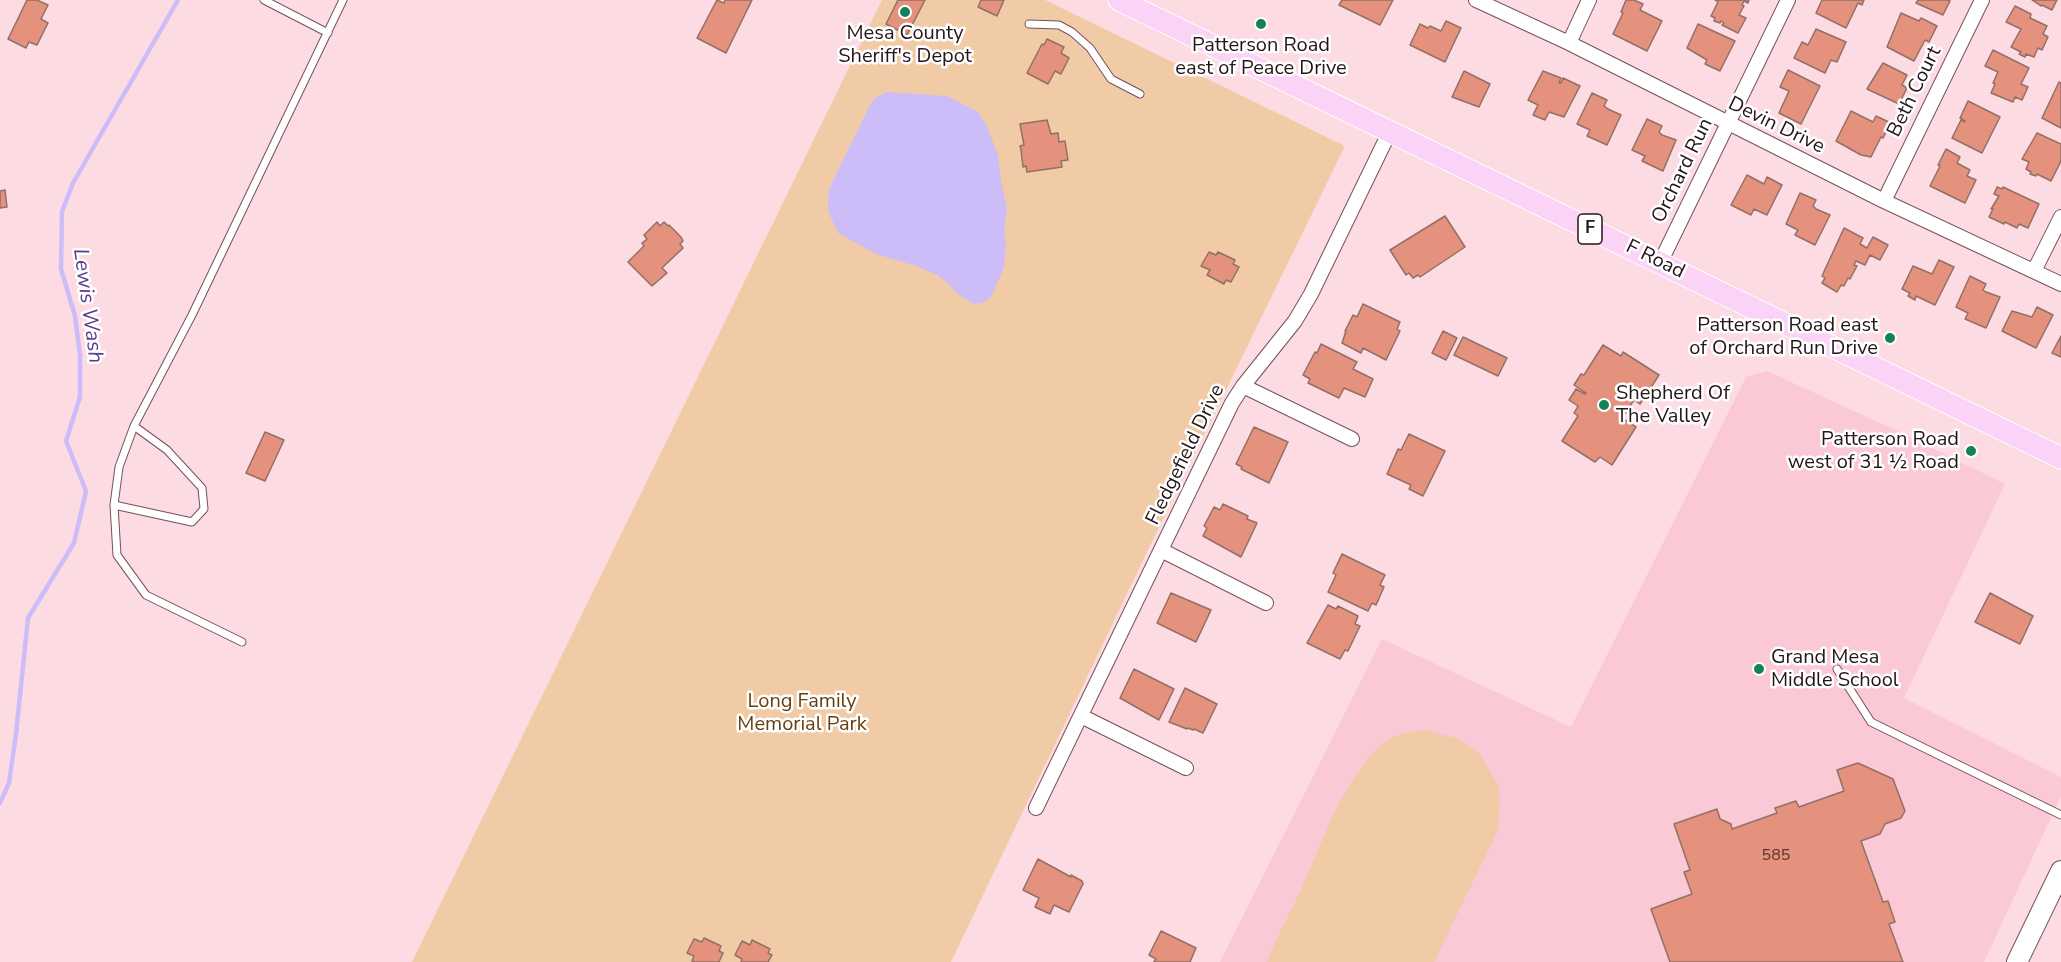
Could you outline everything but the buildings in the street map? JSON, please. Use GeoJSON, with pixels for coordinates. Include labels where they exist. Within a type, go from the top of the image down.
{"type":"FeatureCollection","features":[{"type":"Feature","properties":{"kind":"main road","name":"F Road"},"geometry":{"type":"LineString","coordinates":[[1119,0],[2061,458]]}},
{"type":"Feature","properties":{"kind":"street","name":"Devin Drive"},"geometry":{"type":"LineString","coordinates":[[1476,0],[1884,201],[2061,284]]}},
{"type":"Feature","properties":{"kind":"street"},"geometry":{"type":"LineString","coordinates":[[1569,44],[1589,0]]}},
{"type":"Feature","properties":{"kind":"street","name":"Orchard Run"},"geometry":{"type":"LineString","coordinates":[[1660,263],[1788,0]]}},
{"type":"Feature","properties":{"kind":"street","name":"Beth Court"},"geometry":{"type":"LineString","coordinates":[[1884,201],[1982,0]]}},
{"type":"Feature","properties":{"kind":"street","name":"Fledgefield Drive"},"geometry":{"type":"LineString","coordinates":[[1036,808],[1232,403],[1295,321],[1311,294],[1390,131]]}},
{"type":"Feature","properties":{"kind":"street"},"geometry":{"type":"LineString","coordinates":[[2034,271],[2061,217]]}},
{"type":"Feature","properties":{"kind":"street"},"geometry":{"type":"LineString","coordinates":[[1243,386],[1352,439]]}},
{"type":"Feature","properties":{"kind":"street"},"geometry":{"type":"LineString","coordinates":[[1161,550],[1266,603]]}},
{"type":"Feature","properties":{"kind":"street"},"geometry":{"type":"LineString","coordinates":[[1081,716],[1186,768]]}},
{"type":"Feature","properties":{"kind":"street"},"geometry":{"type":"LineString","coordinates":[[2017,962],[2061,871]]}},
{"type":"Feature","properties":{"kind":"lane"},"geometry":{"type":"LineString","coordinates":[[264,0],[328,33]]}},
{"type":"Feature","properties":{"kind":"lane"},"geometry":{"type":"LineString","coordinates":[[242,642],[146,595],[117,555],[114,505],[119,467],[134,426],[197,304],[343,0]]}},
{"type":"Feature","properties":{"kind":"lane"},"geometry":{"type":"LineString","coordinates":[[1029,24],[1059,25],[1072,32],[1090,48],[1111,79],[1140,94]]}},
{"type":"Feature","properties":{"kind":"lane"},"geometry":{"type":"LineString","coordinates":[[114,505],[192,522],[204,509],[202,488],[167,450],[134,426]]}},
{"type":"Feature","properties":{"kind":"lane"},"geometry":{"type":"LineString","coordinates":[[1837,669],[1871,722],[2061,815]]}},
{"type":"Feature","properties":{"kind":"shaded area"},"geometry":{"type":"Polygon","coordinates":[[[887,92],[947,96],[978,112],[987,126],[998,156],[1007,208],[1004,267],[990,298],[982,303],[974,304],[967,300],[937,275],[876,254],[838,233],[828,211],[829,189],[870,105],[875,98],[887,92]]]}},
{"type":"Feature","properties":{"kind":"shaded area","name":"Grand Mesa Middle School"},"geometry":{"type":"Polygon","coordinates":[[[1767,371],[1906,435],[2005,484],[1904,698],[2061,777],[2061,796],[1984,962],[1220,962],[1382,639],[1571,727],[1746,377],[1767,371]]]}},
{"type":"Feature","properties":{"kind":"green space","name":"Long Family Memorial Park"},"geometry":{"type":"Polygon","coordinates":[[[882,0],[1045,0],[1345,146],[1144,558],[951,962],[412,962],[882,0]]]}},
{"type":"Feature","properties":{"kind":"green space"},"geometry":{"type":"Polygon","coordinates":[[[1426,730],[1459,739],[1478,752],[1498,784],[1500,799],[1498,830],[1434,962],[1267,962],[1336,810],[1357,773],[1369,757],[1388,740],[1403,733],[1426,730]]]}},
{"type":"Feature","properties":{"kind":"waterway","name":"Lewis Wash"},"geometry":{"type":"LineString","coordinates":[[0,803],[9,783],[28,618],[74,543],[86,491],[66,441],[80,397],[80,355],[75,316],[61,269],[62,212],[73,183],[178,0]]}},
{"type":"Feature","properties":{"kind":"place","name":"Mesa County Sheriff's Depot"},"geometry":{"type":"Point","coordinates":[905,12]}},
{"type":"Feature","properties":{"kind":"place","name":"Patterson Road east of Peace Drive"},"geometry":{"type":"Point","coordinates":[1261,24]}},
{"type":"Feature","properties":{"kind":"place","name":"Patterson Road east of Orchard Run Drive"},"geometry":{"type":"Point","coordinates":[1890,338]}},
{"type":"Feature","properties":{"kind":"place","name":"Shepherd Of The Valley"},"geometry":{"type":"Point","coordinates":[1604,405]}},
{"type":"Feature","properties":{"kind":"place","name":"Patterson Road west of 31 ½ Road"},"geometry":{"type":"Point","coordinates":[1971,451]}},
{"type":"Feature","properties":{"kind":"place","name":"Grand Mesa Middle School"},"geometry":{"type":"Point","coordinates":[1759,669]}}]}
